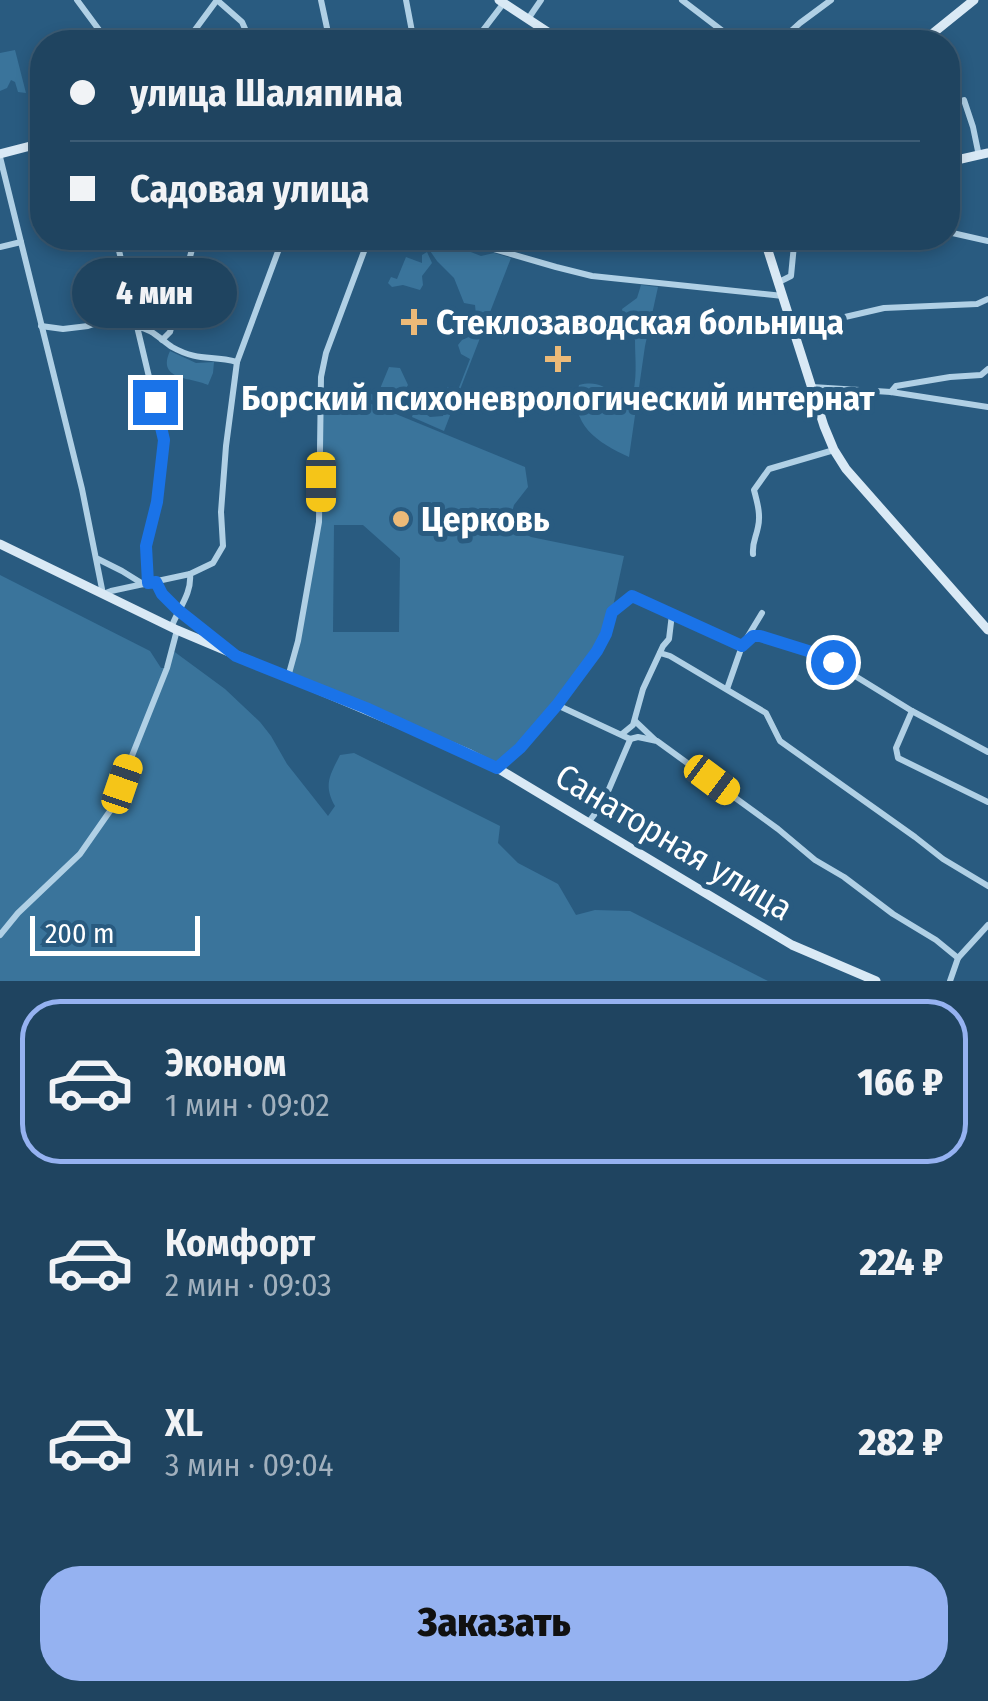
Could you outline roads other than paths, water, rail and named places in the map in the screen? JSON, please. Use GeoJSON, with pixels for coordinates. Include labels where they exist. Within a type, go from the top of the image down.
{"type":"FeatureCollection","features":[{"type":"Feature","properties":{"kind":"main road"},"geometry":{"type":"LineString","coordinates":[[937,30],[974,0]]}},
{"type":"Feature","properties":{"kind":"main road"},"geometry":{"type":"LineString","coordinates":[[501,2],[543,30]]}},
{"type":"Feature","properties":{"kind":"main road"},"geometry":{"type":"LineString","coordinates":[[0,156],[30,147]]}},
{"type":"Feature","properties":{"kind":"main road"},"geometry":{"type":"LineString","coordinates":[[769,250],[834,450],[846,469],[988,630]]}},
{"type":"Feature","properties":{"kind":"main road","name":"Санаторная улица"},"geometry":{"type":"LineString","coordinates":[[0,544],[174,629],[447,743],[497,768],[792,945],[876,981]]}},
{"type":"Feature","properties":{"kind":"street"},"geometry":{"type":"LineString","coordinates":[[77,0],[99,30]]}},
{"type":"Feature","properties":{"kind":"street"},"geometry":{"type":"LineString","coordinates":[[195,30],[217,0],[246,30]]}},
{"type":"Feature","properties":{"kind":"street"},"geometry":{"type":"LineString","coordinates":[[321,0],[327,30]]}},
{"type":"Feature","properties":{"kind":"street"},"geometry":{"type":"LineString","coordinates":[[406,0],[412,30]]}},
{"type":"Feature","properties":{"kind":"street"},"geometry":{"type":"LineString","coordinates":[[527,20],[541,0]]}},
{"type":"Feature","properties":{"kind":"street"},"geometry":{"type":"LineString","coordinates":[[682,0],[721,30]]}},
{"type":"Feature","properties":{"kind":"street"},"geometry":{"type":"LineString","coordinates":[[792,30],[831,0]]}},
{"type":"Feature","properties":{"kind":"street"},"geometry":{"type":"LineString","coordinates":[[482,30],[501,2]]}},
{"type":"Feature","properties":{"kind":"street"},"geometry":{"type":"LineString","coordinates":[[964,100],[983,154]]}},
{"type":"Feature","properties":{"kind":"street"},"geometry":{"type":"LineString","coordinates":[[0,156],[98,559],[103,594],[190,574],[213,562],[223,546],[221,512],[226,446],[238,362],[278,250]]}},
{"type":"Feature","properties":{"kind":"street"},"geometry":{"type":"LineString","coordinates":[[960,235],[988,241]]}},
{"type":"Feature","properties":{"kind":"street"},"geometry":{"type":"LineString","coordinates":[[0,246],[21,242]]}},
{"type":"Feature","properties":{"kind":"street"},"geometry":{"type":"LineString","coordinates":[[119,250],[164,440],[157,502],[146,546],[149,583]]}},
{"type":"Feature","properties":{"kind":"street"},"geometry":{"type":"LineString","coordinates":[[162,340],[170,332],[192,250]]}},
{"type":"Feature","properties":{"kind":"street"},"geometry":{"type":"LineString","coordinates":[[288,677],[319,522],[322,366],[365,250]]}},
{"type":"Feature","properties":{"kind":"street"},"geometry":{"type":"LineString","coordinates":[[496,250],[592,276],[784,296]]}},
{"type":"Feature","properties":{"kind":"street"},"geometry":{"type":"LineString","coordinates":[[779,282],[791,276],[794,250]]}},
{"type":"Feature","properties":{"kind":"street"},"geometry":{"type":"LineString","coordinates":[[132,308],[180,297]]}},
{"type":"Feature","properties":{"kind":"street"},"geometry":{"type":"LineString","coordinates":[[791,318],[820,321],[884,308],[977,304],[988,299]]}},
{"type":"Feature","properties":{"kind":"street"},"geometry":{"type":"LineString","coordinates":[[41,326],[75,328],[112,318],[148,328],[162,340],[198,358],[238,362]]}},
{"type":"Feature","properties":{"kind":"street"},"geometry":{"type":"LineString","coordinates":[[891,392],[896,386],[980,374],[988,369]]}},
{"type":"Feature","properties":{"kind":"street"},"geometry":{"type":"LineString","coordinates":[[812,387],[891,392],[988,407]]}},
{"type":"Feature","properties":{"kind":"street"},"geometry":{"type":"LineString","coordinates":[[753,554],[752,542],[758,528],[754,490],[770,469],[834,450]]}},
{"type":"Feature","properties":{"kind":"street"},"geometry":{"type":"LineString","coordinates":[[98,559],[149,583],[236,656]]}},
{"type":"Feature","properties":{"kind":"street"},"geometry":{"type":"LineString","coordinates":[[0,935],[18,912],[80,854],[110,812],[167,668],[178,610],[189,594],[190,574]]}},
{"type":"Feature","properties":{"kind":"street"},"geometry":{"type":"LineString","coordinates":[[497,768],[557,705],[597,651],[612,612],[632,596],[742,646]]}},
{"type":"Feature","properties":{"kind":"street"},"geometry":{"type":"LineString","coordinates":[[727,689],[742,646],[762,613]]}},
{"type":"Feature","properties":{"kind":"street"},"geometry":{"type":"LineString","coordinates":[[622,735],[631,728],[643,690],[669,639],[672,614]]}},
{"type":"Feature","properties":{"kind":"street"},"geometry":{"type":"LineString","coordinates":[[742,646],[753,636],[760,636],[821,655],[988,752]]}},
{"type":"Feature","properties":{"kind":"street"},"geometry":{"type":"LineString","coordinates":[[660,653],[769,716],[780,741],[942,859],[988,886]]}},
{"type":"Feature","properties":{"kind":"street"},"geometry":{"type":"LineString","coordinates":[[557,705],[630,739]]}},
{"type":"Feature","properties":{"kind":"street"},"geometry":{"type":"LineString","coordinates":[[912,711],[896,748],[898,758],[988,802]]}},
{"type":"Feature","properties":{"kind":"street"},"geometry":{"type":"LineString","coordinates":[[634,720],[656,741],[815,860],[958,958]]}},
{"type":"Feature","properties":{"kind":"street"},"geometry":{"type":"LineString","coordinates":[[588,823],[603,803],[630,739],[638,736],[656,741]]}},
{"type":"Feature","properties":{"kind":"street"},"geometry":{"type":"LineString","coordinates":[[950,981],[958,958],[988,925]]}},
{"type":"Feature","properties":{"kind":"place","name":"Стеклозаводская больница"},"geometry":{"type":"Point","coordinates":[414,322]}},
{"type":"Feature","properties":{"kind":"place","name":"Борский психоневрологический интернат"},"geometry":{"type":"Point","coordinates":[558,359]}},
{"type":"Feature","properties":{"kind":"place","name":"Церковь"},"geometry":{"type":"Point","coordinates":[401,519]}}]}
